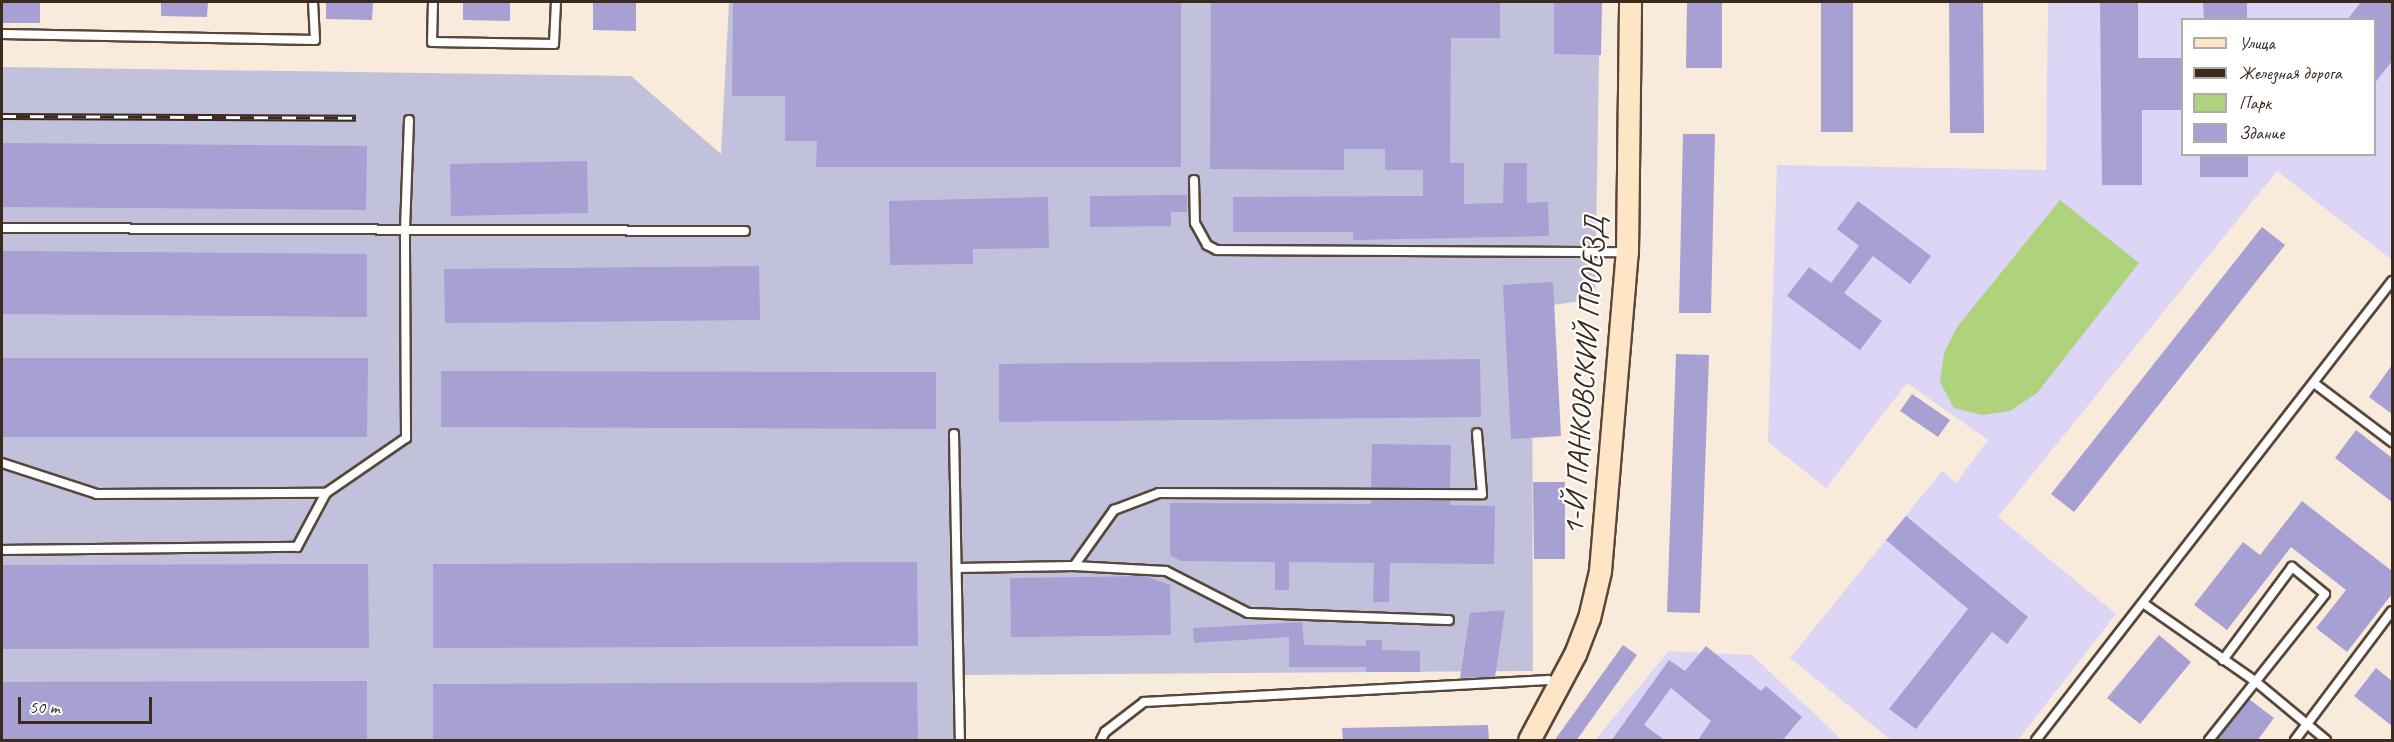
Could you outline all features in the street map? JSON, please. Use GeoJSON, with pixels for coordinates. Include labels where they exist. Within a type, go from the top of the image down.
{"type":"FeatureCollection","features":[{"type":"Feature","properties":{"kind":"street","name":"1-Й ПАНКОВСКИЙ ПРОЕЗД"},"geometry":{"type":"LineString","coordinates":[[1529,741],[1559,687],[1589,618],[1600,571],[1627,252],[1630,2]]}},
{"type":"Feature","properties":{"kind":"lane"},"geometry":{"type":"LineString","coordinates":[[2,33],[315,40],[313,2]]}},
{"type":"Feature","properties":{"kind":"lane"},"geometry":{"type":"LineString","coordinates":[[434,2],[432,42],[554,44],[556,2]]}},
{"type":"Feature","properties":{"kind":"lane"},"geometry":{"type":"LineString","coordinates":[[2,550],[297,547],[326,493],[406,438],[405,230],[409,120]]}},
{"type":"Feature","properties":{"kind":"lane"},"geometry":{"type":"LineString","coordinates":[[1194,180],[1195,223],[1199,234],[1208,245],[1227,251],[1627,252]]}},
{"type":"Feature","properties":{"kind":"lane"},"geometry":{"type":"LineString","coordinates":[[2,228],[745,231]]}},
{"type":"Feature","properties":{"kind":"lane"},"geometry":{"type":"LineString","coordinates":[[2036,741],[2392,281]]}},
{"type":"Feature","properties":{"kind":"lane"},"geometry":{"type":"LineString","coordinates":[[2314,383],[2392,441]]}},
{"type":"Feature","properties":{"kind":"lane"},"geometry":{"type":"LineString","coordinates":[[1074,566],[1114,510],[1159,492],[1482,494],[1477,433]]}},
{"type":"Feature","properties":{"kind":"lane"},"geometry":{"type":"LineString","coordinates":[[954,434],[960,741]]}},
{"type":"Feature","properties":{"kind":"lane"},"geometry":{"type":"LineString","coordinates":[[2,463],[97,494],[326,493]]}},
{"type":"Feature","properties":{"kind":"lane"},"geometry":{"type":"LineString","coordinates":[[957,568],[1074,566],[1166,571],[1248,613],[1449,620]]}},
{"type":"Feature","properties":{"kind":"lane"},"geometry":{"type":"LineString","coordinates":[[2209,741],[2325,594],[2292,567],[2223,660]]}},
{"type":"Feature","properties":{"kind":"lane"},"geometry":{"type":"LineString","coordinates":[[2143,603],[2256,681],[2326,741]]}},
{"type":"Feature","properties":{"kind":"lane"},"geometry":{"type":"LineString","coordinates":[[2295,741],[2392,611]]}},
{"type":"Feature","properties":{"kind":"lane"},"geometry":{"type":"LineString","coordinates":[[1101,741],[1105,732],[1144,702],[1548,680],[1559,687]]}},
{"type":"Feature","properties":{"kind":"shaded area"},"geometry":{"type":"Polygon","coordinates":[[[729,2],[1600,2],[1595,299],[1532,308],[1533,671],[964,675],[965,740],[2,740],[2,67],[631,76],[721,154],[729,2]]]}},
{"type":"Feature","properties":{"kind":"shaded area"},"geometry":{"type":"Polygon","coordinates":[[[2048,2],[2392,2],[2392,260],[2277,171],[1998,517],[2116,614],[2018,740],[1891,740],[1790,658],[1942,471],[1956,483],[1988,440],[1907,383],[1826,488],[1768,442],[1777,165],[2046,170],[2048,2]]]}},
{"type":"Feature","properties":{"kind":"shaded area"},"geometry":{"type":"Polygon","coordinates":[[[1669,651],[1752,655],[1842,740],[1595,740],[1669,651]]]}},
{"type":"Feature","properties":{"kind":"green space"},"geometry":{"type":"Polygon","coordinates":[[[2060,200],[2139,263],[2037,393],[2010,411],[1982,415],[1954,408],[1940,382],[1944,353],[1957,327],[2060,200]]]}},
{"type":"Feature","properties":{"kind":"building"},"geometry":{"type":"Polygon","coordinates":[[[2,2],[40,2],[40,23],[2,23],[2,2]]]}},
{"type":"Feature","properties":{"kind":"building"},"geometry":{"type":"Polygon","coordinates":[[[161,2],[208,2],[207,17],[161,16],[161,2]]]}},
{"type":"Feature","properties":{"kind":"building"},"geometry":{"type":"Polygon","coordinates":[[[326,2],[373,2],[372,20],[326,19],[326,2]]]}},
{"type":"Feature","properties":{"kind":"building"},"geometry":{"type":"Polygon","coordinates":[[[463,2],[510,2],[510,21],[463,20],[463,2]]]}},
{"type":"Feature","properties":{"kind":"building"},"geometry":{"type":"Polygon","coordinates":[[[593,2],[636,2],[636,31],[593,30],[593,2]]]}},
{"type":"Feature","properties":{"kind":"building"},"geometry":{"type":"Polygon","coordinates":[[[733,2],[1181,2],[1181,167],[816,167],[817,141],[785,141],[785,96],[732,96],[733,2]]]}},
{"type":"Feature","properties":{"kind":"building"},"geometry":{"type":"Polygon","coordinates":[[[1211,2],[1500,2],[1500,38],[1451,38],[1450,163],[1464,163],[1464,204],[1503,203],[1504,163],[1527,163],[1527,203],[1548,202],[1549,236],[1353,240],[1353,232],[1233,232],[1233,197],[1423,196],[1423,170],[1385,170],[1385,149],[1344,149],[1344,170],[1210,169],[1211,2]]]}},
{"type":"Feature","properties":{"kind":"building"},"geometry":{"type":"Polygon","coordinates":[[[1554,2],[1602,2],[1601,55],[1554,54],[1554,2]]]}},
{"type":"Feature","properties":{"kind":"building"},"geometry":{"type":"Polygon","coordinates":[[[1687,2],[1722,2],[1722,68],[1686,68],[1687,2]]]}},
{"type":"Feature","properties":{"kind":"building"},"geometry":{"type":"Polygon","coordinates":[[[1821,2],[1853,2],[1853,132],[1821,132],[1821,2]]]}},
{"type":"Feature","properties":{"kind":"building"},"geometry":{"type":"Polygon","coordinates":[[[1949,2],[1983,2],[1984,133],[1950,133],[1949,2]]]}},
{"type":"Feature","properties":{"kind":"building"},"geometry":{"type":"Polygon","coordinates":[[[2100,2],[2138,2],[2138,58],[2181,58],[2181,110],[2142,110],[2142,185],[2102,185],[2100,2]]]}},
{"type":"Feature","properties":{"kind":"building"},"geometry":{"type":"Polygon","coordinates":[[[2203,2],[2247,2],[2247,18],[2204,18],[2203,2]]]}},
{"type":"Feature","properties":{"kind":"building"},"geometry":{"type":"Polygon","coordinates":[[[2361,2],[2392,2],[2392,61],[2376,81],[2376,18],[2349,18],[2361,2]]]}},
{"type":"Feature","properties":{"kind":"building"},"geometry":{"type":"Polygon","coordinates":[[[1683,134],[1715,134],[1711,313],[1679,313],[1683,134]]]}},
{"type":"Feature","properties":{"kind":"building"},"geometry":{"type":"Polygon","coordinates":[[[2,143],[367,146],[366,210],[2,207],[2,143]]]}},
{"type":"Feature","properties":{"kind":"building"},"geometry":{"type":"Polygon","coordinates":[[[2200,156],[2248,156],[2248,177],[2200,177],[2200,156]]]}},
{"type":"Feature","properties":{"kind":"building"},"geometry":{"type":"Polygon","coordinates":[[[587,161],[588,213],[451,216],[450,164],[587,161]]]}},
{"type":"Feature","properties":{"kind":"building"},"geometry":{"type":"Polygon","coordinates":[[[1187,195],[1187,212],[1171,212],[1171,226],[1090,227],[1090,196],[1187,195]]]}},
{"type":"Feature","properties":{"kind":"building"},"geometry":{"type":"Polygon","coordinates":[[[1048,197],[1049,248],[973,249],[973,264],[890,265],[889,201],[1048,197]]]}},
{"type":"Feature","properties":{"kind":"building"},"geometry":{"type":"Polygon","coordinates":[[[1858,201],[1931,256],[1910,284],[1873,256],[1844,293],[1882,321],[1860,350],[1787,296],[1809,267],[1831,283],[1859,246],[1837,229],[1858,201]]]}},
{"type":"Feature","properties":{"kind":"building"},"geometry":{"type":"Polygon","coordinates":[[[2262,227],[2285,245],[2074,512],[2051,494],[2262,227]]]}},
{"type":"Feature","properties":{"kind":"building"},"geometry":{"type":"Polygon","coordinates":[[[2,251],[367,254],[367,317],[2,314],[2,251]]]}},
{"type":"Feature","properties":{"kind":"building"},"geometry":{"type":"Polygon","coordinates":[[[759,266],[760,320],[445,323],[444,269],[759,266]]]}},
{"type":"Feature","properties":{"kind":"building"},"geometry":{"type":"Polygon","coordinates":[[[1553,282],[1561,436],[1511,439],[1503,285],[1553,282]]]}},
{"type":"Feature","properties":{"kind":"building"},"geometry":{"type":"Polygon","coordinates":[[[1676,354],[1709,355],[1700,613],[1667,612],[1676,354]]]}},
{"type":"Feature","properties":{"kind":"building"},"geometry":{"type":"Polygon","coordinates":[[[2,358],[368,358],[367,437],[2,437],[2,358]]]}},
{"type":"Feature","properties":{"kind":"building"},"geometry":{"type":"Polygon","coordinates":[[[1480,359],[1481,417],[999,422],[999,364],[1480,359]]]}},
{"type":"Feature","properties":{"kind":"building"},"geometry":{"type":"Polygon","coordinates":[[[2392,365],[2392,414],[2369,397],[2392,365]]]}},
{"type":"Feature","properties":{"kind":"building"},"geometry":{"type":"Polygon","coordinates":[[[441,371],[936,372],[936,429],[441,427],[441,371]]]}},
{"type":"Feature","properties":{"kind":"building"},"geometry":{"type":"Polygon","coordinates":[[[1912,394],[1950,420],[1938,437],[1900,411],[1912,394]]]}},
{"type":"Feature","properties":{"kind":"building"},"geometry":{"type":"Polygon","coordinates":[[[2356,430],[2392,458],[2392,502],[2335,458],[2356,430]]]}},
{"type":"Feature","properties":{"kind":"building"},"geometry":{"type":"Polygon","coordinates":[[[1372,444],[1451,445],[1450,488],[1371,488],[1372,444]]]}},
{"type":"Feature","properties":{"kind":"building"},"geometry":{"type":"Polygon","coordinates":[[[1533,482],[1565,482],[1565,559],[1534,559],[1533,482]]]}},
{"type":"Feature","properties":{"kind":"building"},"geometry":{"type":"Polygon","coordinates":[[[1371,500],[1450,500],[1450,505],[1495,506],[1494,564],[1390,563],[1389,602],[1373,602],[1374,563],[1289,562],[1289,590],[1275,590],[1275,562],[1181,561],[1170,555],[1170,503],[1371,504],[1371,500]]]}},
{"type":"Feature","properties":{"kind":"building"},"geometry":{"type":"Polygon","coordinates":[[[2302,501],[2392,571],[2392,594],[2347,652],[2316,628],[2346,590],[2291,547],[2227,630],[2194,605],[2243,542],[2260,555],[2302,501]]]}},
{"type":"Feature","properties":{"kind":"building"},"geometry":{"type":"Polygon","coordinates":[[[1906,516],[2028,617],[2007,644],[1992,632],[1916,729],[1889,709],[1968,609],[1886,540],[1906,516]]]}},
{"type":"Feature","properties":{"kind":"building"},"geometry":{"type":"Polygon","coordinates":[[[917,562],[918,646],[433,648],[433,564],[917,562]]]}},
{"type":"Feature","properties":{"kind":"building"},"geometry":{"type":"Polygon","coordinates":[[[368,564],[369,648],[2,649],[2,565],[368,564]]]}},
{"type":"Feature","properties":{"kind":"building"},"geometry":{"type":"Polygon","coordinates":[[[1145,576],[1170,585],[1171,635],[1011,637],[1010,578],[1145,576]]]}},
{"type":"Feature","properties":{"kind":"building"},"geometry":{"type":"Polygon","coordinates":[[[1505,610],[1495,677],[1460,678],[1470,613],[1505,610]]]}},
{"type":"Feature","properties":{"kind":"building"},"geometry":{"type":"Polygon","coordinates":[[[1302,622],[1304,645],[1366,646],[1366,640],[1382,640],[1382,650],[1420,651],[1420,672],[1366,672],[1366,667],[1289,667],[1289,637],[1194,643],[1193,628],[1302,622]]]}},
{"type":"Feature","properties":{"kind":"building"},"geometry":{"type":"Polygon","coordinates":[[[2159,635],[2191,662],[2140,724],[2107,698],[2159,635]]]}},
{"type":"Feature","properties":{"kind":"building"},"geometry":{"type":"Polygon","coordinates":[[[1623,645],[1637,655],[1576,741],[1554,741],[1623,645]]]}},
{"type":"Feature","properties":{"kind":"building"},"geometry":{"type":"Polygon","coordinates":[[[1706,646],[1761,691],[1766,686],[1802,717],[1782,741],[1697,741],[1711,721],[1671,688],[1644,725],[1666,741],[1611,741],[1669,660],[1685,671],[1706,646]]]}},
{"type":"Feature","properties":{"kind":"building"},"geometry":{"type":"Polygon","coordinates":[[[2376,668],[2392,681],[2392,726],[2354,696],[2376,668]]]}},
{"type":"Feature","properties":{"kind":"building"},"geometry":{"type":"Polygon","coordinates":[[[367,681],[367,741],[2,741],[2,682],[367,681]]]}},
{"type":"Feature","properties":{"kind":"building"},"geometry":{"type":"Polygon","coordinates":[[[917,682],[918,741],[433,741],[433,684],[917,682]]]}},
{"type":"Feature","properties":{"kind":"building"},"geometry":{"type":"Polygon","coordinates":[[[2249,699],[2274,718],[2257,741],[2216,741],[2249,699]]]}},
{"type":"Feature","properties":{"kind":"building"},"geometry":{"type":"Polygon","coordinates":[[[1488,725],[1489,741],[1343,741],[1342,728],[1488,725]]]}},
{"type":"Feature","properties":{"kind":"railway"},"geometry":{"type":"LineString","coordinates":[[2,116],[356,118]]}}]}
